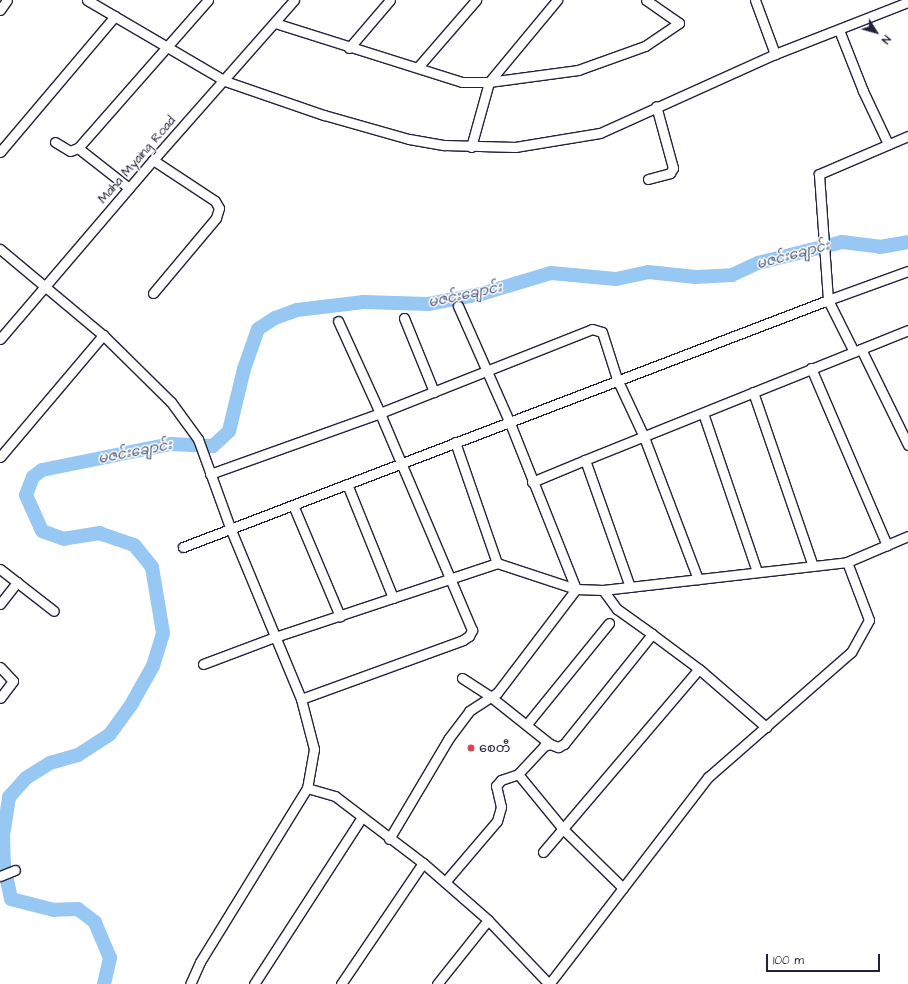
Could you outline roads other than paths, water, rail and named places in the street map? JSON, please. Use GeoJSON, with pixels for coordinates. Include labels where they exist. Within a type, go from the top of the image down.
{"type":"FeatureCollection","features":[{"type":"Feature","properties":{"kind":"street"},"geometry":{"type":"LineString","coordinates":[[0,10],[7,0]]}},
{"type":"Feature","properties":{"kind":"street"},"geometry":{"type":"LineString","coordinates":[[87,0],[225,81],[324,115],[409,139],[444,146],[471,147],[515,147],[600,134],[656,106],[775,54],[908,2]]}},
{"type":"Feature","properties":{"kind":"street"},"geometry":{"type":"LineString","coordinates":[[55,142],[70,151],[78,148],[168,48],[208,0]]}},
{"type":"Feature","properties":{"kind":"street","name":"Maha Myaing Road"},"geometry":{"type":"LineString","coordinates":[[0,339],[153,160],[225,81],[294,0]]}},
{"type":"Feature","properties":{"kind":"street"},"geometry":{"type":"LineString","coordinates":[[349,48],[390,0]]}},
{"type":"Feature","properties":{"kind":"street"},"geometry":{"type":"LineString","coordinates":[[418,67],[476,0]]}},
{"type":"Feature","properties":{"kind":"street"},"geometry":{"type":"LineString","coordinates":[[471,147],[489,82],[557,0]]}},
{"type":"Feature","properties":{"kind":"street"},"geometry":{"type":"LineString","coordinates":[[275,23],[349,48],[418,67],[462,82],[489,82],[578,70],[645,46],[679,23],[646,0]]}},
{"type":"Feature","properties":{"kind":"street"},"geometry":{"type":"LineString","coordinates":[[756,0],[775,54]]}},
{"type":"Feature","properties":{"kind":"street"},"geometry":{"type":"LineString","coordinates":[[0,152],[115,16]]}},
{"type":"Feature","properties":{"kind":"street"},"geometry":{"type":"LineString","coordinates":[[839,30],[863,92],[888,144]]}},
{"type":"Feature","properties":{"kind":"street"},"geometry":{"type":"LineString","coordinates":[[648,179],[670,173],[673,168],[656,106]]}},
{"type":"Feature","properties":{"kind":"street"},"geometry":{"type":"LineString","coordinates":[[908,136],[819,174],[822,241],[828,300],[858,351],[908,445]]}},
{"type":"Feature","properties":{"kind":"street"},"geometry":{"type":"LineString","coordinates":[[78,148],[129,188]]}},
{"type":"Feature","properties":{"kind":"street"},"geometry":{"type":"LineString","coordinates":[[153,160],[215,201],[219,208],[216,218],[153,293]]}},
{"type":"Feature","properties":{"kind":"street"},"geometry":{"type":"LineString","coordinates":[[0,249],[103,335],[171,402],[198,439],[231,530],[302,699],[314,749],[307,788],[200,962],[190,984]]}},
{"type":"Feature","properties":{"kind":"street"},"geometry":{"type":"LineString","coordinates":[[183,547],[231,530],[617,379],[908,271]]}},
{"type":"Feature","properties":{"kind":"street"},"geometry":{"type":"LineString","coordinates":[[458,306],[509,421],[532,482],[576,589]]}},
{"type":"Feature","properties":{"kind":"street"},"geometry":{"type":"LineString","coordinates":[[404,318],[434,392]]}},
{"type":"Feature","properties":{"kind":"street"},"geometry":{"type":"LineString","coordinates":[[302,699],[470,636],[472,630],[380,412],[338,321]]}},
{"type":"Feature","properties":{"kind":"street"},"geometry":{"type":"LineString","coordinates":[[210,473],[434,392],[592,329],[602,332],[617,379],[644,437],[698,579]]}},
{"type":"Feature","properties":{"kind":"street"},"geometry":{"type":"LineString","coordinates":[[532,482],[908,330]]}},
{"type":"Feature","properties":{"kind":"street"},"geometry":{"type":"LineString","coordinates":[[0,457],[103,335]]}},
{"type":"Feature","properties":{"kind":"street"},"geometry":{"type":"LineString","coordinates":[[811,368],[887,545]]}},
{"type":"Feature","properties":{"kind":"street"},"geometry":{"type":"LineString","coordinates":[[753,392],[813,566]]}},
{"type":"Feature","properties":{"kind":"street"},"geometry":{"type":"LineString","coordinates":[[703,413],[757,572]]}},
{"type":"Feature","properties":{"kind":"street"},"geometry":{"type":"LineString","coordinates":[[455,442],[497,564]]}},
{"type":"Feature","properties":{"kind":"street"},"geometry":{"type":"LineString","coordinates":[[585,460],[630,587]]}},
{"type":"Feature","properties":{"kind":"street"},"geometry":{"type":"LineString","coordinates":[[347,484],[392,598]]}},
{"type":"Feature","properties":{"kind":"street"},"geometry":{"type":"LineString","coordinates":[[294,505],[340,616]]}},
{"type":"Feature","properties":{"kind":"street"},"geometry":{"type":"LineString","coordinates":[[203,664],[275,637],[497,564],[576,589],[603,590],[847,562],[908,536]]}},
{"type":"Feature","properties":{"kind":"street"},"geometry":{"type":"LineString","coordinates":[[307,788],[335,796],[389,839],[423,863],[488,920],[549,984],[708,777],[851,652],[869,620],[847,562]]}},
{"type":"Feature","properties":{"kind":"street"},"geometry":{"type":"LineString","coordinates":[[0,569],[54,611]]}},
{"type":"Feature","properties":{"kind":"street"},"geometry":{"type":"LineString","coordinates":[[0,604],[17,582]]}},
{"type":"Feature","properties":{"kind":"street"},"geometry":{"type":"LineString","coordinates":[[389,839],[449,738],[469,711],[497,693],[576,589]]}},
{"type":"Feature","properties":{"kind":"street"},"geometry":{"type":"LineString","coordinates":[[603,590],[617,609],[699,669],[766,726]]}},
{"type":"Feature","properties":{"kind":"street"},"geometry":{"type":"LineString","coordinates":[[527,724],[609,623]]}},
{"type":"Feature","properties":{"kind":"street"},"geometry":{"type":"LineString","coordinates":[[462,678],[491,697],[527,724],[550,744],[558,747],[564,744],[652,634]]}},
{"type":"Feature","properties":{"kind":"street"},"geometry":{"type":"LineString","coordinates":[[0,667],[13,681],[0,698]]}},
{"type":"Feature","properties":{"kind":"street"},"geometry":{"type":"LineString","coordinates":[[543,852],[699,669]]}},
{"type":"Feature","properties":{"kind":"street"},"geometry":{"type":"LineString","coordinates":[[445,882],[497,821],[501,807],[496,786],[501,780],[518,774],[544,746],[550,744]]}},
{"type":"Feature","properties":{"kind":"street"},"geometry":{"type":"LineString","coordinates":[[518,774],[562,829],[623,888]]}},
{"type":"Feature","properties":{"kind":"street"},"geometry":{"type":"LineString","coordinates":[[254,984],[362,817]]}},
{"type":"Feature","properties":{"kind":"street"},"geometry":{"type":"LineString","coordinates":[[341,984],[423,863]]}},
{"type":"Feature","properties":{"kind":"street"},"geometry":{"type":"LineString","coordinates":[[0,876],[15,870]]}},
{"type":"Feature","properties":{"kind":"street"},"geometry":{"type":"LineString","coordinates":[[437,984],[488,920]]}},
{"type":"Feature","properties":{"kind":"waterway","name":"မဇင်းချောင်း"},"geometry":{"type":"LineString","coordinates":[[104,984],[110,958],[95,922],[78,909],[54,910],[11,899],[4,866],[3,836],[9,797],[26,778],[50,763],[78,755],[110,734],[131,705],[153,666],[163,633],[152,567],[134,545],[100,533],[64,539],[42,531],[26,495],[33,477],[42,470],[171,444],[213,446],[229,431],[244,369],[258,329],[275,318],[297,310],[364,302],[428,304],[481,294],[551,273],[616,279],[648,272],[696,277],[732,275],[758,263],[842,242],[880,247],[908,242]]}},
{"type":"Feature","properties":{"kind":"place","name":"စေတီ"},"geometry":{"type":"Point","coordinates":[471,748]}}]}
